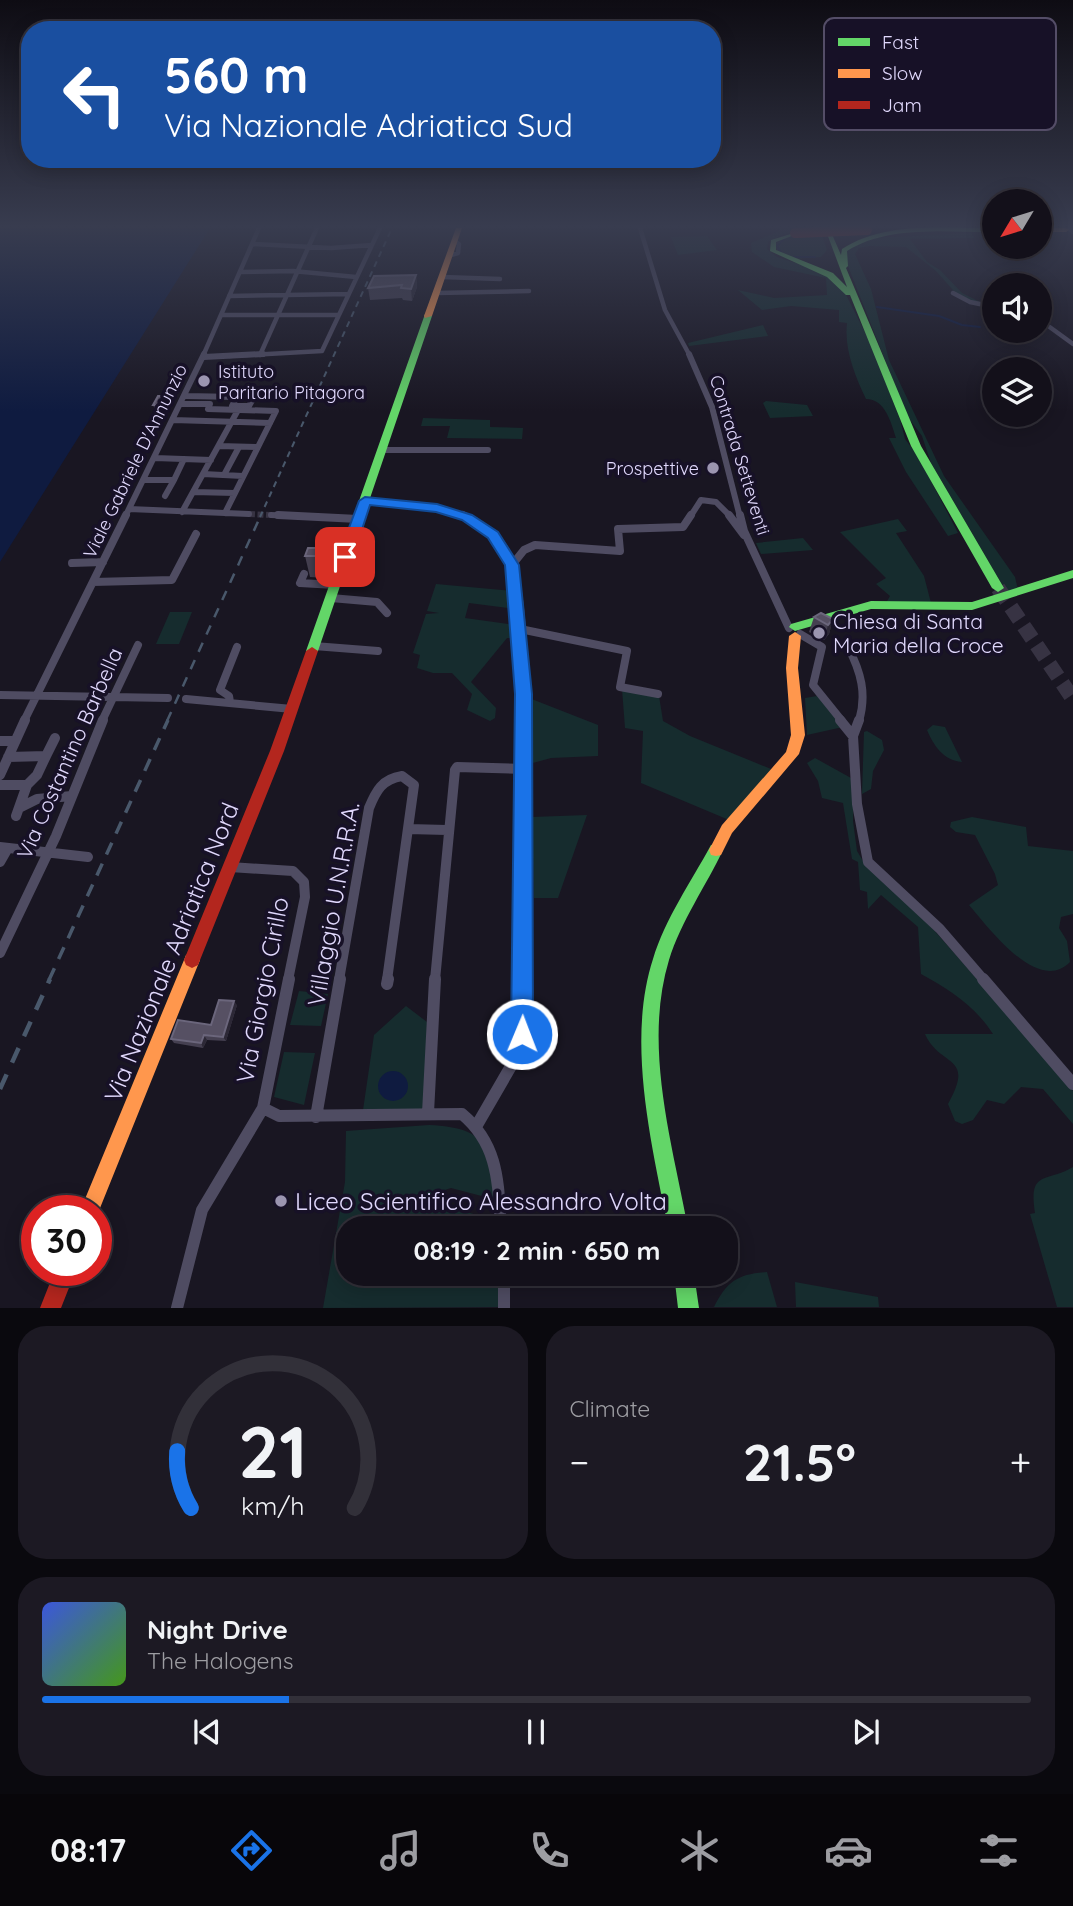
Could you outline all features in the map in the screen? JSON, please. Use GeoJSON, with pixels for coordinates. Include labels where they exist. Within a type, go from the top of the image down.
{"type":"FeatureCollection","features":[{"type":"Feature","properties":{"kind":"main road","name":"Via Nazionale Adriatica Nord"},"geometry":{"type":"LineString","coordinates":[[96,1195],[292,709],[438,289]]}},
{"type":"Feature","properties":{"kind":"main road"},"geometry":{"type":"LineString","coordinates":[[844,289],[857,305]]}},
{"type":"Feature","properties":{"kind":"main road"},"geometry":{"type":"LineString","coordinates":[[851,289],[916,446],[998,588]]}},
{"type":"Feature","properties":{"kind":"main road"},"geometry":{"type":"LineString","coordinates":[[676,1216],[652,1070],[652,993],[661,958],[727,829],[792,754],[798,734],[792,668],[794,628],[871,606],[982,604],[1073,574]]}},
{"type":"Feature","properties":{"kind":"main road"},"geometry":{"type":"LineString","coordinates":[[50,1307],[59,1286]]}},
{"type":"Feature","properties":{"kind":"main road"},"geometry":{"type":"LineString","coordinates":[[686,1286],[689,1307]]}},
{"type":"Feature","properties":{"kind":"street","name":"Viale Gabriele D'Annunzio"},"geometry":{"type":"LineString","coordinates":[[0,775],[36,695],[186,396],[232,289]]}},
{"type":"Feature","properties":{"kind":"street"},"geometry":{"type":"LineString","coordinates":[[260,355],[290,289]]}},
{"type":"Feature","properties":{"kind":"street"},"geometry":{"type":"LineString","coordinates":[[204,355],[322,351],[351,289]]}},
{"type":"Feature","properties":{"kind":"street","name":"Contrada Setteventi"},"geometry":{"type":"LineString","coordinates":[[659,289],[665,310],[700,374],[712,407],[748,539],[794,628],[822,647],[824,654],[813,678],[813,685],[853,736]]}},
{"type":"Feature","properties":{"kind":"street"},"geometry":{"type":"LineString","coordinates":[[437,293],[529,291]]}},
{"type":"Feature","properties":{"kind":"street"},"geometry":{"type":"LineString","coordinates":[[953,293],[982,304]]}},
{"type":"Feature","properties":{"kind":"street"},"geometry":{"type":"LineString","coordinates":[[229,296],[349,294]]}},
{"type":"Feature","properties":{"kind":"street"},"geometry":{"type":"LineString","coordinates":[[222,315],[339,316]]}},
{"type":"Feature","properties":{"kind":"street"},"geometry":{"type":"LineString","coordinates":[[1052,329],[1073,344]]}},
{"type":"Feature","properties":{"kind":"street"},"geometry":{"type":"LineString","coordinates":[[234,397],[238,388]]}},
{"type":"Feature","properties":{"kind":"street"},"geometry":{"type":"LineString","coordinates":[[186,396],[234,397]]}},
{"type":"Feature","properties":{"kind":"street"},"geometry":{"type":"LineString","coordinates":[[234,397],[237,397],[232,406],[249,406],[254,397]]}},
{"type":"Feature","properties":{"kind":"street"},"geometry":{"type":"LineString","coordinates":[[182,404],[210,405],[201,421]]}},
{"type":"Feature","properties":{"kind":"street"},"geometry":{"type":"LineString","coordinates":[[208,409],[276,411],[225,513]]}},
{"type":"Feature","properties":{"kind":"street"},"geometry":{"type":"LineString","coordinates":[[182,512],[239,410]]}},
{"type":"Feature","properties":{"kind":"street"},"geometry":{"type":"LineString","coordinates":[[173,420],[270,423]]}},
{"type":"Feature","properties":{"kind":"street"},"geometry":{"type":"LineString","coordinates":[[219,446],[257,447]]}},
{"type":"Feature","properties":{"kind":"street"},"geometry":{"type":"LineString","coordinates":[[224,475],[239,447]]}},
{"type":"Feature","properties":{"kind":"street"},"geometry":{"type":"LineString","coordinates":[[383,450],[488,450]]}},
{"type":"Feature","properties":{"kind":"street"},"geometry":{"type":"LineString","coordinates":[[155,458],[211,460]]}},
{"type":"Feature","properties":{"kind":"street"},"geometry":{"type":"LineString","coordinates":[[165,496],[184,459]]}},
{"type":"Feature","properties":{"kind":"street"},"geometry":{"type":"LineString","coordinates":[[203,474],[243,476]]}},
{"type":"Feature","properties":{"kind":"street"},"geometry":{"type":"LineString","coordinates":[[145,480],[174,480]]}},
{"type":"Feature","properties":{"kind":"street"},"geometry":{"type":"LineString","coordinates":[[193,492],[235,493]]}},
{"type":"Feature","properties":{"kind":"street"},"geometry":{"type":"LineString","coordinates":[[512,565],[524,550],[535,545],[620,551],[618,529],[683,527],[701,500],[705,499],[726,509],[748,539]]}},
{"type":"Feature","properties":{"kind":"street"},"geometry":{"type":"LineString","coordinates":[[365,501],[437,508],[467,517],[494,535],[512,565],[520,629],[524,769],[522,1034],[514,1061],[477,1125],[491,1144],[500,1216]]}},
{"type":"Feature","properties":{"kind":"street"},"geometry":{"type":"LineString","coordinates":[[129,509],[249,514]]}},
{"type":"Feature","properties":{"kind":"street"},"geometry":{"type":"LineString","coordinates":[[271,515],[358,519]]}},
{"type":"Feature","properties":{"kind":"street","name":"Viale Gabriele D'Annunzio"},"geometry":{"type":"LineString","coordinates":[[93,582],[172,580],[195,534]]}},
{"type":"Feature","properties":{"kind":"street"},"geometry":{"type":"LineString","coordinates":[[72,563],[103,562]]}},
{"type":"Feature","properties":{"kind":"street"},"geometry":{"type":"LineString","coordinates":[[304,574],[300,583],[377,602],[387,613]]}},
{"type":"Feature","properties":{"kind":"street"},"geometry":{"type":"LineString","coordinates":[[520,629],[627,651],[620,687],[658,694]]}},
{"type":"Feature","properties":{"kind":"street","name":"Via Costantino Barbella"},"geometry":{"type":"LineString","coordinates":[[0,953],[72,796],[112,696],[138,645]]}},
{"type":"Feature","properties":{"kind":"street"},"geometry":{"type":"LineString","coordinates":[[314,646],[378,651]]}},
{"type":"Feature","properties":{"kind":"street"},"geometry":{"type":"LineString","coordinates":[[230,702],[229,696],[220,690],[237,647]]}},
{"type":"Feature","properties":{"kind":"street"},"geometry":{"type":"LineString","coordinates":[[848,647],[864,691],[863,716],[853,736],[857,804],[868,862],[940,929],[1073,1084]]}},
{"type":"Feature","properties":{"kind":"street"},"geometry":{"type":"LineString","coordinates":[[0,695],[168,698]]}},
{"type":"Feature","properties":{"kind":"street"},"geometry":{"type":"LineString","coordinates":[[186,699],[292,709]]}},
{"type":"Feature","properties":{"kind":"street"},"geometry":{"type":"LineString","coordinates":[[55,738],[37,775],[27,785],[17,812],[37,799],[72,796]]}},
{"type":"Feature","properties":{"kind":"street"},"geometry":{"type":"LineString","coordinates":[[0,741],[15,741]]}},
{"type":"Feature","properties":{"kind":"street"},"geometry":{"type":"LineString","coordinates":[[8,757],[46,756]]}},
{"type":"Feature","properties":{"kind":"street"},"geometry":{"type":"LineString","coordinates":[[428,1114],[432,1010],[446,881],[447,830],[457,767],[524,769]]}},
{"type":"Feature","properties":{"kind":"street","name":"Villaggio U.N.R.R.A."},"geometry":{"type":"LineString","coordinates":[[316,1117],[369,808],[376,788],[392,777],[407,777],[414,785],[387,984]]}},
{"type":"Feature","properties":{"kind":"street"},"geometry":{"type":"LineString","coordinates":[[0,785],[27,785]]}},
{"type":"Feature","properties":{"kind":"street"},"geometry":{"type":"LineString","coordinates":[[408,829],[447,830]]}},
{"type":"Feature","properties":{"kind":"street"},"geometry":{"type":"LineString","coordinates":[[0,862],[4,847],[88,857]]}},
{"type":"Feature","properties":{"kind":"street","name":"Via Giorgio Cirillo"},"geometry":{"type":"LineString","coordinates":[[229,867],[293,871],[304,882],[305,897],[297,944],[263,1108],[279,1116],[461,1114],[477,1125]]}},
{"type":"Feature","properties":{"kind":"street"},"geometry":{"type":"LineString","coordinates":[[177,1307],[202,1210],[263,1108]]}},
{"type":"Feature","properties":{"kind":"street"},"geometry":{"type":"LineString","coordinates":[[504,1286],[504,1307]]}},
{"type":"Feature","properties":{"kind":"green space"},"geometry":{"type":"Polygon","coordinates":[[[827,289],[843,289],[868,338],[900,419],[905,439],[918,456],[958,533],[948,536],[906,472],[889,438],[896,438],[886,412],[878,403],[866,399],[854,372],[849,352],[847,323],[839,322],[839,310],[791,306],[762,310],[738,290],[774,298],[827,295],[827,289]]]}},
{"type":"Feature","properties":{"kind":"green space"},"geometry":{"type":"Polygon","coordinates":[[[857,289],[871,289],[889,360],[944,476],[1015,577],[1018,590],[1007,593],[931,463],[922,436],[907,416],[857,289]]]}},
{"type":"Feature","properties":{"kind":"green space"},"geometry":{"type":"Polygon","coordinates":[[[952,289],[958,289],[982,303],[961,299],[952,289]]]}},
{"type":"Feature","properties":{"kind":"green space"},"geometry":{"type":"Polygon","coordinates":[[[763,325],[768,336],[689,346],[688,343],[763,325]]]}},
{"type":"Feature","properties":{"kind":"green space"},"geometry":{"type":"Polygon","coordinates":[[[766,401],[807,405],[813,416],[770,418],[763,403],[766,401]]]}},
{"type":"Feature","properties":{"kind":"green space"},"geometry":{"type":"Polygon","coordinates":[[[423,418],[490,420],[490,427],[523,428],[522,439],[447,438],[450,426],[421,426],[423,418]]]}},
{"type":"Feature","properties":{"kind":"green space"},"geometry":{"type":"Polygon","coordinates":[[[898,519],[907,531],[896,533],[924,576],[931,603],[886,603],[890,596],[876,584],[886,578],[840,532],[898,519]]]}},
{"type":"Feature","properties":{"kind":"green space"},"geometry":{"type":"Polygon","coordinates":[[[803,538],[813,550],[761,554],[756,543],[803,538]]]}},
{"type":"Feature","properties":{"kind":"green space"},"geometry":{"type":"Polygon","coordinates":[[[436,584],[513,591],[516,609],[469,603],[465,618],[516,625],[517,638],[507,638],[471,682],[496,708],[495,718],[490,721],[467,710],[472,694],[452,673],[433,673],[417,668],[420,655],[413,653],[426,614],[439,613],[427,611],[436,584]]]}},
{"type":"Feature","properties":{"kind":"green space"},"geometry":{"type":"Polygon","coordinates":[[[170,612],[192,612],[179,644],[156,644],[170,612]]]}},
{"type":"Feature","properties":{"kind":"green space"},"geometry":{"type":"Polygon","coordinates":[[[622,689],[659,696],[663,721],[690,736],[771,769],[729,820],[641,783],[643,731],[625,728],[622,689]]]}},
{"type":"Feature","properties":{"kind":"green space"},"geometry":{"type":"Polygon","coordinates":[[[817,696],[843,727],[807,735],[805,698],[817,696]]]}},
{"type":"Feature","properties":{"kind":"green space"},"geometry":{"type":"Polygon","coordinates":[[[529,698],[598,725],[598,756],[551,758],[529,764],[529,698]]]}},
{"type":"Feature","properties":{"kind":"green space"},"geometry":{"type":"Polygon","coordinates":[[[933,725],[945,727],[962,762],[944,755],[936,747],[927,730],[933,725]]]}},
{"type":"Feature","properties":{"kind":"green space"},"geometry":{"type":"Polygon","coordinates":[[[867,731],[882,740],[884,750],[873,771],[871,789],[862,794],[864,732],[867,731]]]}},
{"type":"Feature","properties":{"kind":"green space"},"geometry":{"type":"Polygon","coordinates":[[[815,758],[851,778],[854,786],[853,821],[857,851],[863,861],[933,929],[1052,1064],[1073,1091],[1073,1124],[1043,1089],[1021,1087],[1004,1104],[987,1100],[973,1120],[962,1124],[955,1121],[948,1104],[956,1088],[957,1069],[931,1045],[925,1034],[993,1034],[961,1000],[921,974],[918,927],[881,895],[868,909],[867,892],[860,890],[858,862],[852,859],[843,803],[822,798],[818,781],[807,763],[815,758]]]}},
{"type":"Feature","properties":{"kind":"green space"},"geometry":{"type":"Polygon","coordinates":[[[587,815],[558,898],[534,898],[532,817],[587,815]]]}},
{"type":"Feature","properties":{"kind":"green space"},"geometry":{"type":"Polygon","coordinates":[[[972,817],[1026,827],[1028,846],[1073,851],[1073,914],[1061,917],[1059,928],[1067,941],[1070,962],[1057,970],[1044,970],[1029,965],[1001,942],[969,905],[998,885],[975,835],[956,832],[950,827],[951,822],[972,817]]]}},
{"type":"Feature","properties":{"kind":"green space"},"geometry":{"type":"Polygon","coordinates":[[[299,991],[328,994],[321,1026],[290,1025],[299,991]]]}},
{"type":"Feature","properties":{"kind":"green space"},"geometry":{"type":"Polygon","coordinates":[[[406,1006],[427,1022],[425,1111],[363,1110],[374,1035],[406,1006]]]}},
{"type":"Feature","properties":{"kind":"green space"},"geometry":{"type":"Polygon","coordinates":[[[284,1052],[315,1053],[304,1105],[274,1097],[284,1052]]]}},
{"type":"Feature","properties":{"kind":"green space"},"geometry":{"type":"Polygon","coordinates":[[[429,1125],[449,1127],[475,1136],[487,1154],[497,1200],[451,1188],[435,1193],[432,1202],[481,1216],[339,1216],[345,1182],[346,1131],[429,1125]]]}},
{"type":"Feature","properties":{"kind":"green space"},"geometry":{"type":"Polygon","coordinates":[[[1073,1167],[1073,1307],[1057,1307],[1030,1214],[1035,1213],[1034,1190],[1037,1183],[1073,1167]]]}},
{"type":"Feature","properties":{"kind":"green space"},"geometry":{"type":"Polygon","coordinates":[[[336,1234],[336,1286],[499,1286],[499,1307],[323,1308],[336,1234]]]}},
{"type":"Feature","properties":{"kind":"green space"},"geometry":{"type":"Polygon","coordinates":[[[767,1272],[777,1307],[714,1307],[728,1286],[738,1286],[738,1278],[767,1272]]]}},
{"type":"Feature","properties":{"kind":"green space"},"geometry":{"type":"Polygon","coordinates":[[[795,1282],[878,1297],[879,1307],[796,1307],[795,1282]]]}},
{"type":"Feature","properties":{"kind":"water"},"geometry":{"type":"Polygon","coordinates":[[[0,289],[172,289],[0,562],[0,289]]]}},
{"type":"Feature","properties":{"kind":"water"},"geometry":{"type":"Polygon","coordinates":[[[393,1071],[404,1075],[408,1086],[404,1097],[393,1101],[382,1097],[378,1086],[382,1075],[393,1071]]]}},
{"type":"Feature","properties":{"kind":"building"},"geometry":{"type":"Polygon","coordinates":[[[158,396],[171,396],[166,405],[153,405],[158,396]]]}},
{"type":"Feature","properties":{"kind":"building"},"geometry":{"type":"Polygon","coordinates":[[[308,548],[325,548],[322,556],[305,556],[308,548]]]}},
{"type":"Feature","properties":{"kind":"building"},"geometry":{"type":"Polygon","coordinates":[[[821,613],[833,619],[828,625],[814,617],[821,613]]]}},
{"type":"Feature","properties":{"kind":"building"},"geometry":{"type":"Polygon","coordinates":[[[219,1000],[234,1001],[223,1037],[204,1035],[201,1043],[171,1039],[178,1020],[211,1025],[219,1000]]]}},
{"type":"Feature","properties":{"kind":"waterway"},"geometry":{"type":"LineString","coordinates":[[877,307],[939,316],[962,325],[980,327]]}},
{"type":"Feature","properties":{"kind":"tunnel"},"geometry":{"type":"LineString","coordinates":[[249,514],[271,515]]}},
{"type":"Feature","properties":{"kind":"tunnel"},"geometry":{"type":"LineString","coordinates":[[998,588],[1073,699]]}},
{"type":"Feature","properties":{"kind":"railway"},"geometry":{"type":"LineString","coordinates":[[260,517],[364,289]]}},
{"type":"Feature","properties":{"kind":"railway"},"geometry":{"type":"LineString","coordinates":[[167,721],[261,515]]}},
{"type":"Feature","properties":{"kind":"railway"},"geometry":{"type":"LineString","coordinates":[[49,980],[168,720]]}},
{"type":"Feature","properties":{"kind":"railway"},"geometry":{"type":"LineString","coordinates":[[0,1089],[50,979]]}},
{"type":"Feature","properties":{"kind":"traffic: fast"},"geometry":{"type":"LineString","coordinates":[[845,289],[849,293]]}},
{"type":"Feature","properties":{"kind":"traffic: fast"},"geometry":{"type":"LineString","coordinates":[[851,289],[916,446],[998,588]]}},
{"type":"Feature","properties":{"kind":"traffic: fast"},"geometry":{"type":"LineString","coordinates":[[312,651],[428,316]]}},
{"type":"Feature","properties":{"kind":"traffic: fast"},"geometry":{"type":"LineString","coordinates":[[795,627],[871,605],[972,606],[1073,574]]}},
{"type":"Feature","properties":{"kind":"traffic: fast"},"geometry":{"type":"LineString","coordinates":[[676,1216],[660,1129],[651,1057],[653,989],[661,959],[673,931],[716,850]]}},
{"type":"Feature","properties":{"kind":"traffic: fast"},"geometry":{"type":"LineString","coordinates":[[686,1286],[689,1308]]}},
{"type":"Feature","properties":{"kind":"traffic: slow"},"geometry":{"type":"LineString","coordinates":[[428,316],[437,289]]}},
{"type":"Feature","properties":{"kind":"traffic: slow"},"geometry":{"type":"LineString","coordinates":[[716,850],[727,829],[792,754],[798,735],[792,668],[795,636]]}},
{"type":"Feature","properties":{"kind":"traffic: slow"},"geometry":{"type":"LineString","coordinates":[[97,1195],[192,960]]}},
{"type":"Feature","properties":{"kind":"traffic: jam"},"geometry":{"type":"LineString","coordinates":[[192,960],[277,751],[312,651]]}},
{"type":"Feature","properties":{"kind":"traffic: jam"},"geometry":{"type":"LineString","coordinates":[[50,1308],[59,1286]]}},
{"type":"Feature","properties":{"kind":"place","name":"Istituto Paritario Pitagora"},"geometry":{"type":"Point","coordinates":[204,381]}},
{"type":"Feature","properties":{"kind":"place","name":"Prospettive"},"geometry":{"type":"Point","coordinates":[713,468]}},
{"type":"Feature","properties":{"kind":"place","name":"Chiesa di Santa Maria della Croce"},"geometry":{"type":"Point","coordinates":[819,633]}},
{"type":"Feature","properties":{"kind":"place","name":"Liceo Scientifico Alessandro Volta"},"geometry":{"type":"Point","coordinates":[281,1201]}},
{"type":"Feature","properties":{"kind":"route"},"geometry":{"type":"LineString","coordinates":[[345,557],[365,501],[373,501],[437,508],[467,517],[494,535],[512,565],[517,595],[524,694],[522,1034]]}}]}
